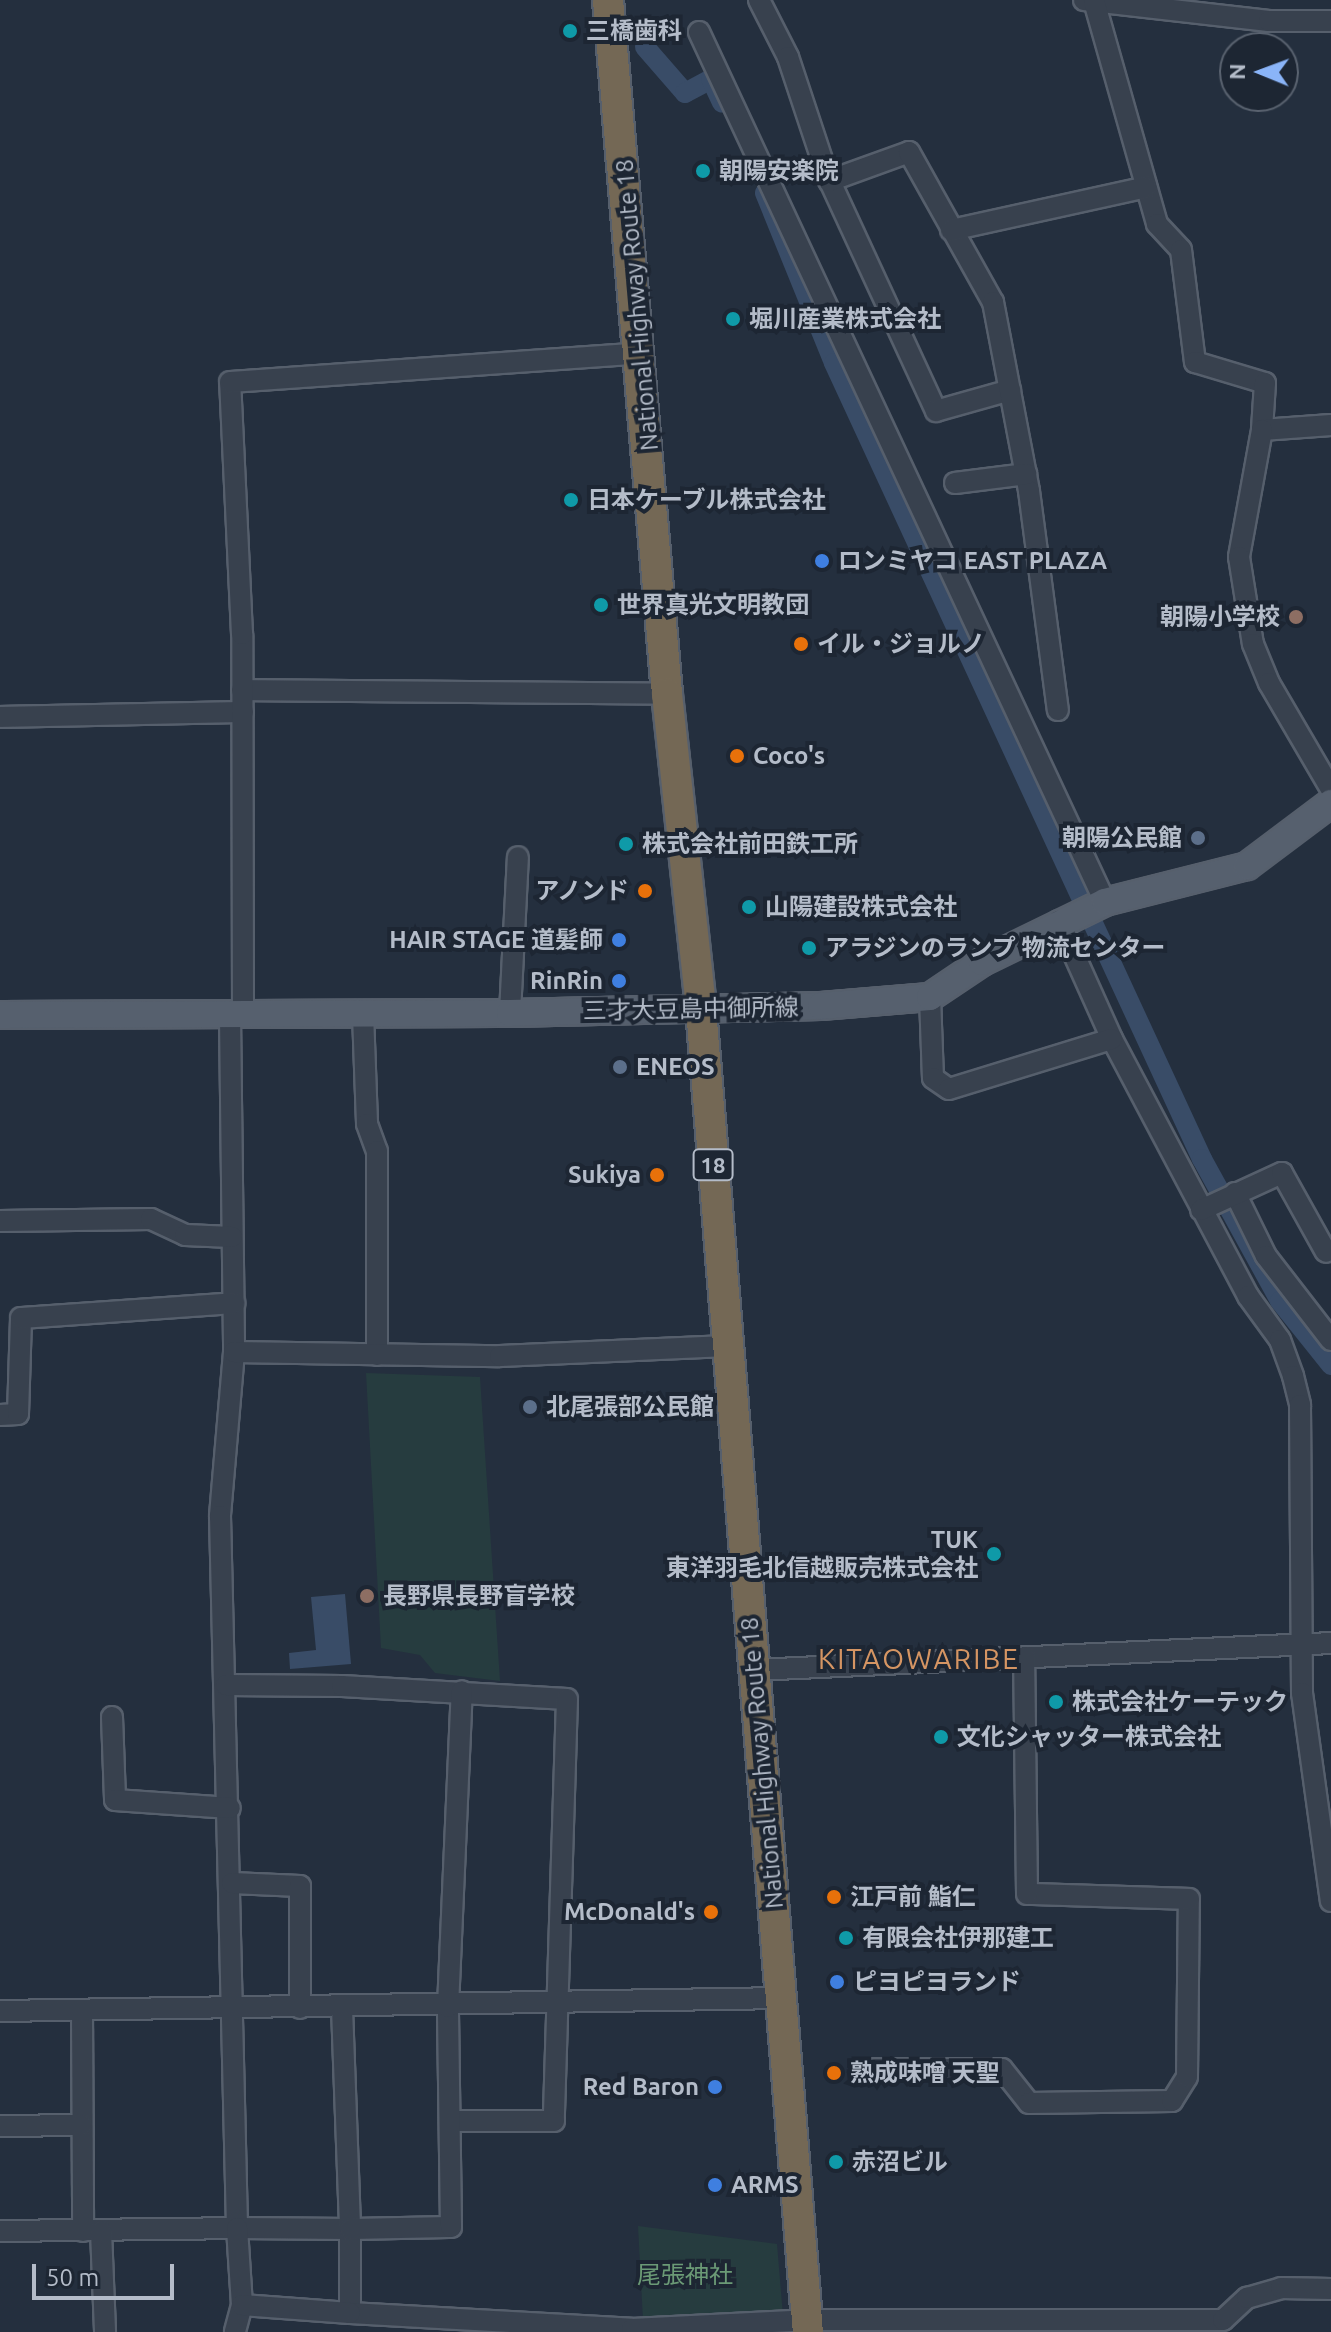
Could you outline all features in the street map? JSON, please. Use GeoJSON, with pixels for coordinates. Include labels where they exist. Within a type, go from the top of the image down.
{"type":"FeatureCollection","features":[{"type":"Feature","properties":{"kind":"highway","name":"National Highway Route 18"},"geometry":{"type":"LineString","coordinates":[[608,0],[642,353],[667,694],[701,1009],[807,2326]]}},
{"type":"Feature","properties":{"kind":"main road","name":"三才大豆島中御所線"},"geometry":{"type":"LineString","coordinates":[[0,1015],[510,1013],[701,1009],[930,997],[1059,921],[1105,902],[1247,866],[1331,803]]}},
{"type":"Feature","properties":{"kind":"street"},"geometry":{"type":"LineString","coordinates":[[759,0],[788,57],[829,181],[936,411],[1010,390]]}},
{"type":"Feature","properties":{"kind":"street"},"geometry":{"type":"LineString","coordinates":[[1083,0],[1269,21],[1331,21]]}},
{"type":"Feature","properties":{"kind":"street"},"geometry":{"type":"LineString","coordinates":[[1094,1],[1157,224],[1181,250],[1195,362],[1265,383],[1262,430],[1239,557],[1253,644],[1269,683],[1331,789]]}},
{"type":"Feature","properties":{"kind":"street"},"geometry":{"type":"LineString","coordinates":[[699,32],[1105,902]]}},
{"type":"Feature","properties":{"kind":"street"},"geometry":{"type":"LineString","coordinates":[[829,181],[909,152],[993,302],[1026,474],[1058,710]]}},
{"type":"Feature","properties":{"kind":"street"},"geometry":{"type":"LineString","coordinates":[[951,230],[1146,187]]}},
{"type":"Feature","properties":{"kind":"street"},"geometry":{"type":"LineString","coordinates":[[235,2332],[242,2305],[237,2228],[232,1883],[220,1516],[234,1352],[232,1237],[243,712],[230,382],[642,353]]}},
{"type":"Feature","properties":{"kind":"street"},"geometry":{"type":"LineString","coordinates":[[1262,430],[1331,425]]}},
{"type":"Feature","properties":{"kind":"street"},"geometry":{"type":"LineString","coordinates":[[955,483],[1026,474]]}},
{"type":"Feature","properties":{"kind":"street"},"geometry":{"type":"LineString","coordinates":[[242,690],[667,694]]}},
{"type":"Feature","properties":{"kind":"street"},"geometry":{"type":"LineString","coordinates":[[0,717],[243,712]]}},
{"type":"Feature","properties":{"kind":"street"},"geometry":{"type":"LineString","coordinates":[[510,1013],[518,857]]}},
{"type":"Feature","properties":{"kind":"street"},"geometry":{"type":"LineString","coordinates":[[1059,921],[1112,1039],[1205,1208],[1248,1296],[1280,1340],[1300,1405],[1300,1644],[1331,1901]]}},
{"type":"Feature","properties":{"kind":"street"},"geometry":{"type":"LineString","coordinates":[[930,997],[933,1078],[949,1089],[1112,1039]]}},
{"type":"Feature","properties":{"kind":"street"},"geometry":{"type":"LineString","coordinates":[[363,1014],[367,1124],[377,1151],[377,1355]]}},
{"type":"Feature","properties":{"kind":"street"},"geometry":{"type":"LineString","coordinates":[[1205,1208],[1282,1173],[1326,1252]]}},
{"type":"Feature","properties":{"kind":"street"},"geometry":{"type":"LineString","coordinates":[[1234,1194],[1266,1256],[1331,1340]]}},
{"type":"Feature","properties":{"kind":"street"},"geometry":{"type":"LineString","coordinates":[[0,1221],[151,1219],[185,1235],[232,1237]]}},
{"type":"Feature","properties":{"kind":"street"},"geometry":{"type":"LineString","coordinates":[[0,1415],[18,1414],[21,1318],[234,1303]]}},
{"type":"Feature","properties":{"kind":"street"},"geometry":{"type":"LineString","coordinates":[[234,1352],[500,1356],[727,1346]]}},
{"type":"Feature","properties":{"kind":"street"},"geometry":{"type":"LineString","coordinates":[[755,1670],[1331,1643]]}},
{"type":"Feature","properties":{"kind":"street"},"geometry":{"type":"LineString","coordinates":[[874,2069],[1002,2069],[1029,2103],[1172,2101],[1187,2077],[1189,1899],[1027,1894],[1024,1657]]}},
{"type":"Feature","properties":{"kind":"street"},"geometry":{"type":"LineString","coordinates":[[226,1685],[462,1691],[567,1699],[554,2002],[554,2121],[450,2121]]}},
{"type":"Feature","properties":{"kind":"street"},"geometry":{"type":"LineString","coordinates":[[0,2231],[451,2227],[448,2007],[462,1691]]}},
{"type":"Feature","properties":{"kind":"street"},"geometry":{"type":"LineString","coordinates":[[112,1717],[115,1800],[230,1808]]}},
{"type":"Feature","properties":{"kind":"street"},"geometry":{"type":"LineString","coordinates":[[232,1883],[300,1886],[300,2008]]}},
{"type":"Feature","properties":{"kind":"street"},"geometry":{"type":"LineString","coordinates":[[0,2011],[448,2007],[781,1998]]}},
{"type":"Feature","properties":{"kind":"street"},"geometry":{"type":"LineString","coordinates":[[342,2008],[350,2313]]}},
{"type":"Feature","properties":{"kind":"street"},"geometry":{"type":"LineString","coordinates":[[82,2010],[82,2125],[105,2332]]}},
{"type":"Feature","properties":{"kind":"street"},"geometry":{"type":"LineString","coordinates":[[0,2126],[82,2125]]}},
{"type":"Feature","properties":{"kind":"street"},"geometry":{"type":"LineString","coordinates":[[242,2305],[632,2329],[1220,2326],[1247,2298],[1281,2288],[1331,2289]]}},
{"type":"Feature","properties":{"kind":"green space"},"geometry":{"type":"Polygon","coordinates":[[[366,1373],[480,1377],[500,1681],[435,1673],[420,1655],[381,1648],[366,1373]]]}},
{"type":"Feature","properties":{"kind":"green space","name":"尾張神社"},"geometry":{"type":"Polygon","coordinates":[[[638,2226],[777,2244],[783,2316],[643,2320],[638,2226]]]}},
{"type":"Feature","properties":{"kind":"water"},"geometry":{"type":"Polygon","coordinates":[[[345,1594],[351,1664],[290,1669],[289,1653],[316,1650],[311,1597],[345,1594]]]}},
{"type":"Feature","properties":{"kind":"waterway"},"geometry":{"type":"LineString","coordinates":[[645,47],[685,93],[711,79],[722,103]]}},
{"type":"Feature","properties":{"kind":"waterway"},"geometry":{"type":"LineString","coordinates":[[765,193],[834,363],[1202,1159],[1280,1301],[1331,1365]]}},
{"type":"Feature","properties":{"kind":"place","name":"三橋歯科"},"geometry":{"type":"Point","coordinates":[570,31]}},
{"type":"Feature","properties":{"kind":"place","name":"朝陽安楽院"},"geometry":{"type":"Point","coordinates":[703,171]}},
{"type":"Feature","properties":{"kind":"place","name":"堀川産業株式会社"},"geometry":{"type":"Point","coordinates":[733,319]}},
{"type":"Feature","properties":{"kind":"place","name":"日本ケーブル株式会社"},"geometry":{"type":"Point","coordinates":[571,500]}},
{"type":"Feature","properties":{"kind":"place","name":"ロンミヤコ EAST PLAZA"},"geometry":{"type":"Point","coordinates":[822,561]}},
{"type":"Feature","properties":{"kind":"place","name":"世界真光文明教団"},"geometry":{"type":"Point","coordinates":[601,605]}},
{"type":"Feature","properties":{"kind":"place","name":"朝陽小学校"},"geometry":{"type":"Point","coordinates":[1296,617]}},
{"type":"Feature","properties":{"kind":"place","name":"イル・ジョルノ"},"geometry":{"type":"Point","coordinates":[801,644]}},
{"type":"Feature","properties":{"kind":"place","name":"Coco's"},"geometry":{"type":"Point","coordinates":[737,756]}},
{"type":"Feature","properties":{"kind":"place","name":"朝陽公民館"},"geometry":{"type":"Point","coordinates":[1198,838]}},
{"type":"Feature","properties":{"kind":"place","name":"株式会社前田鉄工所"},"geometry":{"type":"Point","coordinates":[626,844]}},
{"type":"Feature","properties":{"kind":"place","name":"アノンド"},"geometry":{"type":"Point","coordinates":[645,891]}},
{"type":"Feature","properties":{"kind":"place","name":"山陽建設株式会社"},"geometry":{"type":"Point","coordinates":[749,907]}},
{"type":"Feature","properties":{"kind":"place","name":"HAIR STAGE 道髪師"},"geometry":{"type":"Point","coordinates":[619,940]}},
{"type":"Feature","properties":{"kind":"place","name":"アラジンのランプ 物流センター"},"geometry":{"type":"Point","coordinates":[809,948]}},
{"type":"Feature","properties":{"kind":"place","name":"RinRin"},"geometry":{"type":"Point","coordinates":[619,981]}},
{"type":"Feature","properties":{"kind":"place","name":"ENEOS"},"geometry":{"type":"Point","coordinates":[620,1067]}},
{"type":"Feature","properties":{"kind":"place","name":"Sukiya"},"geometry":{"type":"Point","coordinates":[657,1175]}},
{"type":"Feature","properties":{"kind":"place","name":"北尾張部公民館"},"geometry":{"type":"Point","coordinates":[530,1407]}},
{"type":"Feature","properties":{"kind":"place","name":"TUK 東洋羽毛北信越販売株式会社"},"geometry":{"type":"Point","coordinates":[994,1554]}},
{"type":"Feature","properties":{"kind":"place","name":"長野県長野盲学校"},"geometry":{"type":"Point","coordinates":[367,1596]}},
{"type":"Feature","properties":{"kind":"place","name":"株式会社ケーテック"},"geometry":{"type":"Point","coordinates":[1056,1702]}},
{"type":"Feature","properties":{"kind":"place","name":"文化シャッター株式会社"},"geometry":{"type":"Point","coordinates":[941,1737]}},
{"type":"Feature","properties":{"kind":"place","name":"江戸前 鮨仁"},"geometry":{"type":"Point","coordinates":[834,1897]}},
{"type":"Feature","properties":{"kind":"place","name":"McDonald's"},"geometry":{"type":"Point","coordinates":[711,1912]}},
{"type":"Feature","properties":{"kind":"place","name":"有限会社伊那建工"},"geometry":{"type":"Point","coordinates":[846,1938]}},
{"type":"Feature","properties":{"kind":"place","name":"ピヨピヨランド"},"geometry":{"type":"Point","coordinates":[837,1982]}},
{"type":"Feature","properties":{"kind":"place","name":"熟成味噌 天聖"},"geometry":{"type":"Point","coordinates":[834,2073]}},
{"type":"Feature","properties":{"kind":"place","name":"Red Baron"},"geometry":{"type":"Point","coordinates":[715,2087]}},
{"type":"Feature","properties":{"kind":"place","name":"赤沼ビル"},"geometry":{"type":"Point","coordinates":[836,2162]}},
{"type":"Feature","properties":{"kind":"place","name":"ARMS"},"geometry":{"type":"Point","coordinates":[715,2185]}},
{"type":"Feature","properties":{"kind":"district","name":"KITAOWARIBE"},"geometry":{"type":"Point","coordinates":[919,1659]}}]}
